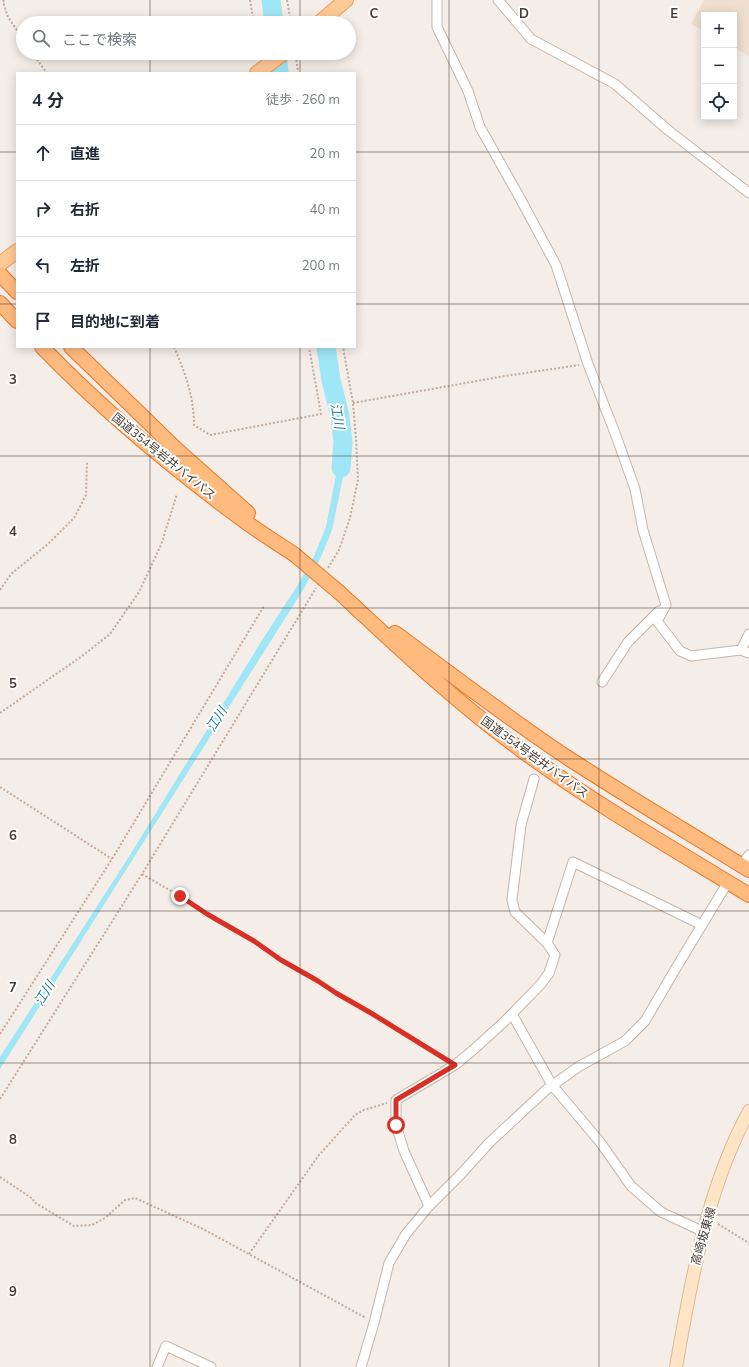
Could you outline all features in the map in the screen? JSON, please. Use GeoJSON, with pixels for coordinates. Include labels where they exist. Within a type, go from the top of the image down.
{"type":"FeatureCollection","features":[{"type":"Feature","properties":{"kind":"highway"},"geometry":{"type":"LineString","coordinates":[[0,274],[16,291]]}},
{"type":"Feature","properties":{"kind":"highway"},"geometry":{"type":"LineString","coordinates":[[0,303],[16,320]]}},
{"type":"Feature","properties":{"kind":"highway","name":"国道354号岩井バイパス"},"geometry":{"type":"LineString","coordinates":[[43,348],[74,380],[152,449],[240,518],[295,555]]}},
{"type":"Feature","properties":{"kind":"highway","name":"国道354号岩井バイパス"},"geometry":{"type":"LineString","coordinates":[[72,348],[176,449],[340,593],[424,670],[519,748],[570,784],[749,895]]}},
{"type":"Feature","properties":{"kind":"highway","name":"国道354号岩井バイパス"},"geometry":{"type":"LineString","coordinates":[[340,593],[567,757],[640,804],[746,864]]}},
{"type":"Feature","properties":{"kind":"main road"},"geometry":{"type":"LineString","coordinates":[[327,16],[346,0]]}},
{"type":"Feature","properties":{"kind":"main road"},"geometry":{"type":"LineString","coordinates":[[262,70],[275,60]]}},
{"type":"Feature","properties":{"kind":"main road"},"geometry":{"type":"LineString","coordinates":[[0,264],[16,252]]}},
{"type":"Feature","properties":{"kind":"main road","name":"高崎坂東線"},"geometry":{"type":"LineString","coordinates":[[676,1367],[693,1270],[705,1227],[730,1150],[749,1110]]}},
{"type":"Feature","properties":{"kind":"street"},"geometry":{"type":"LineString","coordinates":[[437,0],[437,27],[468,91],[480,127],[556,265],[588,364],[615,432],[634,489],[643,530],[666,605],[657,621],[680,651],[691,656],[745,651],[749,634]]}},
{"type":"Feature","properties":{"kind":"street"},"geometry":{"type":"LineString","coordinates":[[498,0],[531,39],[615,84],[668,130],[749,193]]}},
{"type":"Feature","properties":{"kind":"street"},"geometry":{"type":"LineString","coordinates":[[602,682],[628,642],[666,605]]}},
{"type":"Feature","properties":{"kind":"street"},"geometry":{"type":"LineString","coordinates":[[429,1206],[404,1150],[396,1125],[396,1100],[455,1065],[472,1051],[512,1014],[541,984],[549,973],[555,955],[547,943],[515,912],[512,900],[521,825],[534,779]]}},
{"type":"Feature","properties":{"kind":"street"},"geometry":{"type":"LineString","coordinates":[[547,943],[572,862],[702,926]]}},
{"type":"Feature","properties":{"kind":"street"},"geometry":{"type":"LineString","coordinates":[[361,1367],[389,1263],[406,1234],[429,1206],[489,1143],[552,1085],[578,1067],[625,1041],[646,1022],[728,882]]}},
{"type":"Feature","properties":{"kind":"street"},"geometry":{"type":"LineString","coordinates":[[512,1014],[552,1085],[600,1142],[631,1186],[661,1212],[705,1227]]}},
{"type":"Feature","properties":{"kind":"street"},"geometry":{"type":"LineString","coordinates":[[156,1367],[166,1346],[211,1367]]}},
{"type":"Feature","properties":{"kind":"path"},"geometry":{"type":"LineString","coordinates":[[4,0],[3,2],[8,17],[16,29]]}},
{"type":"Feature","properties":{"kind":"path"},"geometry":{"type":"LineString","coordinates":[[250,0],[253,16]]}},
{"type":"Feature","properties":{"kind":"path"},"geometry":{"type":"LineString","coordinates":[[287,0],[290,16]]}},
{"type":"Feature","properties":{"kind":"path"},"geometry":{"type":"LineString","coordinates":[[37,60],[45,72]]}},
{"type":"Feature","properties":{"kind":"path"},"geometry":{"type":"LineString","coordinates":[[296,60],[298,72]]}},
{"type":"Feature","properties":{"kind":"path"},"geometry":{"type":"LineString","coordinates":[[174,348],[185,374],[194,409],[194,425],[210,435],[321,414],[309,348]]}},
{"type":"Feature","properties":{"kind":"path"},"geometry":{"type":"LineString","coordinates":[[327,570],[339,550],[350,518],[358,480],[353,403],[343,348]]}},
{"type":"Feature","properties":{"kind":"path"},"geometry":{"type":"LineString","coordinates":[[353,403],[505,376],[588,364]]}},
{"type":"Feature","properties":{"kind":"path"},"geometry":{"type":"LineString","coordinates":[[0,590],[11,574],[48,544],[74,518],[86,495],[87,462]]}},
{"type":"Feature","properties":{"kind":"path"},"geometry":{"type":"LineString","coordinates":[[0,713],[82,656],[110,634],[139,592],[161,545],[177,494]]}},
{"type":"Feature","properties":{"kind":"path"},"geometry":{"type":"LineString","coordinates":[[0,1100],[142,874],[319,583]]}},
{"type":"Feature","properties":{"kind":"path"},"geometry":{"type":"LineString","coordinates":[[0,1034],[112,859],[264,606]]}},
{"type":"Feature","properties":{"kind":"path"},"geometry":{"type":"LineString","coordinates":[[0,787],[112,859]]}},
{"type":"Feature","properties":{"kind":"path"},"geometry":{"type":"LineString","coordinates":[[142,874],[455,1065]]}},
{"type":"Feature","properties":{"kind":"path"},"geometry":{"type":"LineString","coordinates":[[249,1254],[319,1155],[355,1115],[364,1110],[396,1100]]}},
{"type":"Feature","properties":{"kind":"path"},"geometry":{"type":"LineString","coordinates":[[0,1177],[33,1199],[34,1202],[74,1226],[92,1225],[105,1218],[125,1200],[135,1198],[203,1229],[357,1312],[374,1323]]}},
{"type":"Feature","properties":{"kind":"path"},"geometry":{"type":"LineString","coordinates":[[705,1227],[718,1224],[749,1243]]}},
{"type":"Feature","properties":{"kind":"shaded area"},"geometry":{"type":"Polygon","coordinates":[[[704,0],[749,0],[749,56],[737,50],[737,12],[701,12],[701,29],[691,24],[704,0]]]}},
{"type":"Feature","properties":{"kind":"water"},"geometry":{"type":"Polygon","coordinates":[[[339,442],[346,443],[344,472],[332,530],[320,559],[303,590],[0,1069],[0,1057],[130,855],[297,586],[314,556],[326,527],[337,470],[339,442]]]}},
{"type":"Feature","properties":{"kind":"waterway","name":"江川"},"geometry":{"type":"LineString","coordinates":[[271,0],[273,16]]}},
{"type":"Feature","properties":{"kind":"waterway","name":"江川"},"geometry":{"type":"LineString","coordinates":[[278,60],[279,72]]}},
{"type":"Feature","properties":{"kind":"waterway","name":"江川"},"geometry":{"type":"LineString","coordinates":[[326,348],[331,380],[340,416],[343,442],[341,468]]}},
{"type":"Feature","properties":{"kind":"route"},"geometry":{"type":"LineString","coordinates":[[180,896],[207,914],[254,941],[281,960],[455,1065],[396,1100],[396,1125]]}}]}
